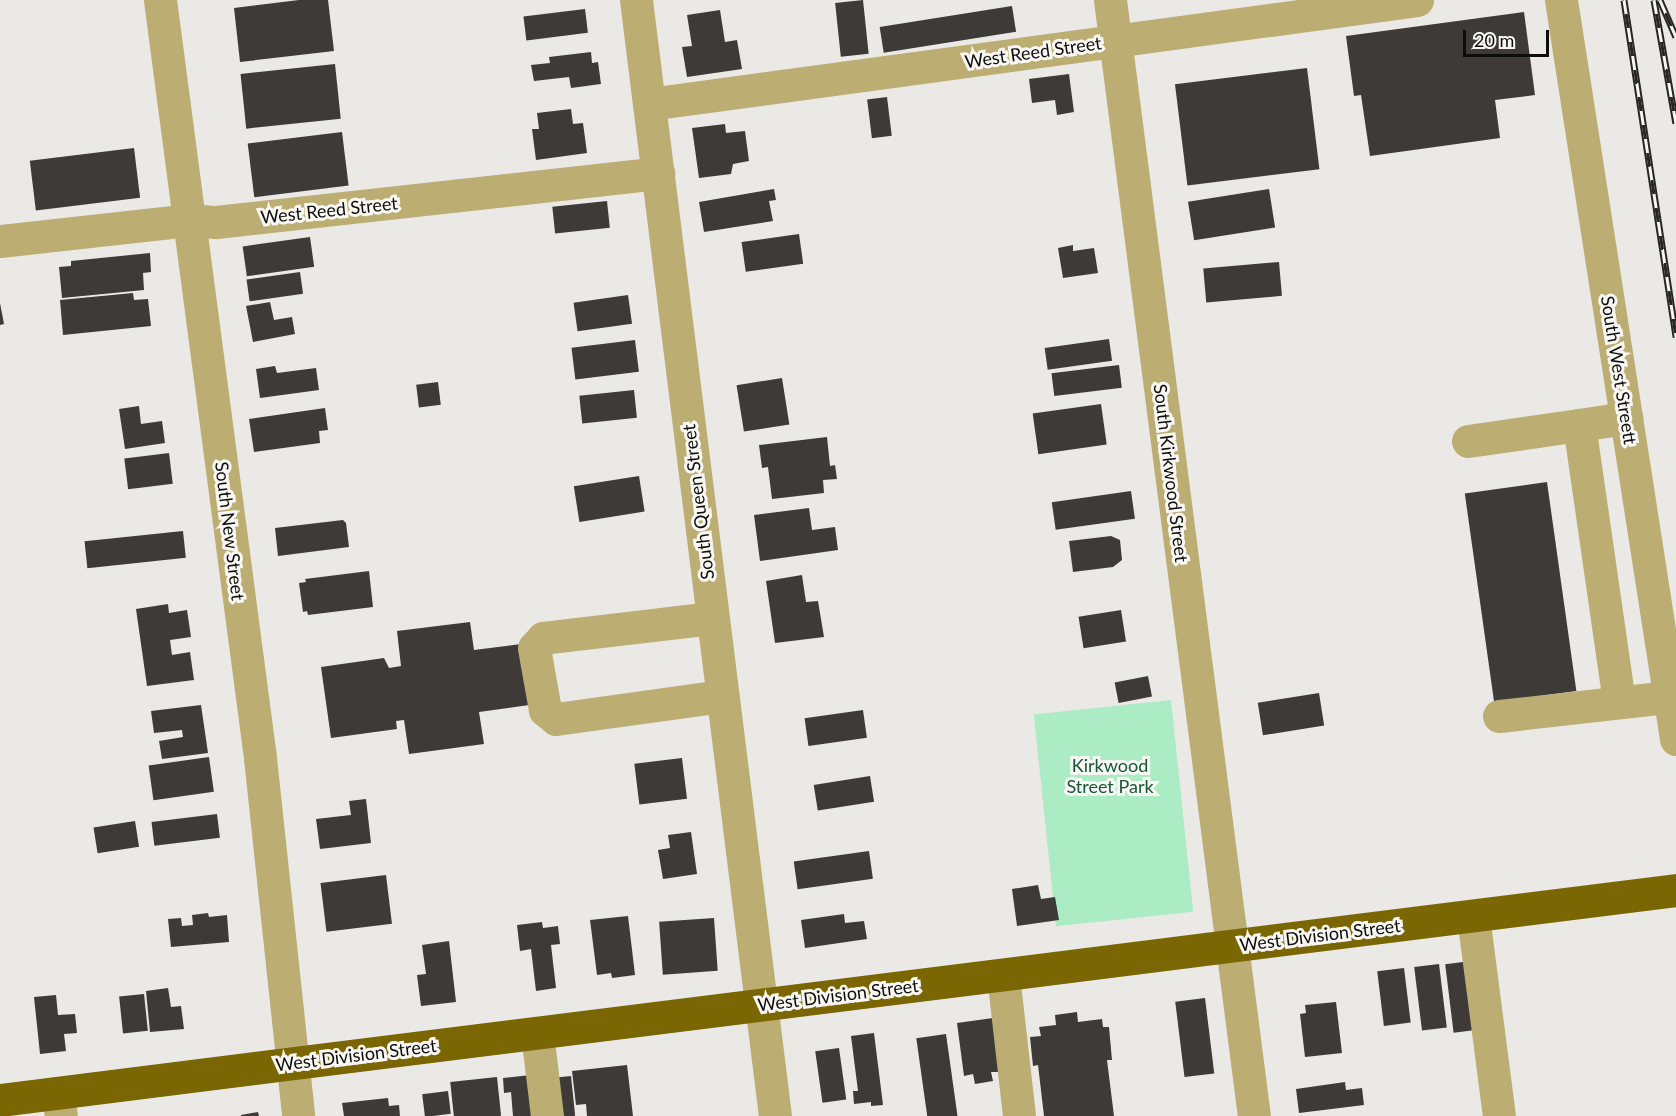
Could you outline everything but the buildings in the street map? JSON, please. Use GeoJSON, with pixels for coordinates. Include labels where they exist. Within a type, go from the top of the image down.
{"type":"FeatureCollection","features":[{"type":"Feature","properties":{"kind":"highway","name":"West Division Street"},"geometry":{"type":"LineString","coordinates":[[0,1100],[60,1104],[291,1063],[1676,890]]}},
{"type":"Feature","properties":{"kind":"street","name":"South New Street"},"geometry":{"type":"LineString","coordinates":[[160,0],[191,220],[260,758],[298,1116]]}},
{"type":"Feature","properties":{"kind":"street","name":"South Queen Street"},"geometry":{"type":"LineString","coordinates":[[636,0],[759,1004],[775,1116]]}},
{"type":"Feature","properties":{"kind":"street","name":"South Kirkwood Street"},"geometry":{"type":"LineString","coordinates":[[1110,0],[1254,1116]]}},
{"type":"Feature","properties":{"kind":"street","name":"West Reed Street"},"geometry":{"type":"LineString","coordinates":[[649,104],[1417,0]]}},
{"type":"Feature","properties":{"kind":"street","name":"South West Streett"},"geometry":{"type":"LineString","coordinates":[[1561,0],[1676,739]]}},
{"type":"Feature","properties":{"kind":"street","name":"West Reed Street"},"geometry":{"type":"LineString","coordinates":[[0,241],[191,220],[216,222],[658,173]]}},
{"type":"Feature","properties":{"kind":"street"},"geometry":{"type":"LineString","coordinates":[[1468,441],[1626,418]]}},
{"type":"Feature","properties":{"kind":"street"},"geometry":{"type":"LineString","coordinates":[[1579,425],[1619,702]]}},
{"type":"Feature","properties":{"kind":"street"},"geometry":{"type":"LineString","coordinates":[[712,618],[543,638],[534,648],[545,710],[556,719],[722,696]]}},
{"type":"Feature","properties":{"kind":"street"},"geometry":{"type":"LineString","coordinates":[[1499,716],[1670,697]]}},
{"type":"Feature","properties":{"kind":"street"},"geometry":{"type":"LineString","coordinates":[[1473,916],[1499,1116]]}},
{"type":"Feature","properties":{"kind":"street"},"geometry":{"type":"LineString","coordinates":[[1003,975],[1019,1116]]}},
{"type":"Feature","properties":{"kind":"street"},"geometry":{"type":"LineString","coordinates":[[537,1033],[547,1116]]}},
{"type":"Feature","properties":{"kind":"green space","name":"Kirkwood Street Park"},"geometry":{"type":"Polygon","coordinates":[[[1171,700],[1193,912],[1056,926],[1034,714],[1171,700]]]}},
{"type":"Feature","properties":{"kind":"railway"},"geometry":{"type":"LineString","coordinates":[[1624,0],[1676,337]]}},
{"type":"Feature","properties":{"kind":"railway"},"geometry":{"type":"LineString","coordinates":[[1654,0],[1676,123]]}},
{"type":"Feature","properties":{"kind":"railway"},"geometry":{"type":"LineString","coordinates":[[1660,0],[1676,37]]}}]}
